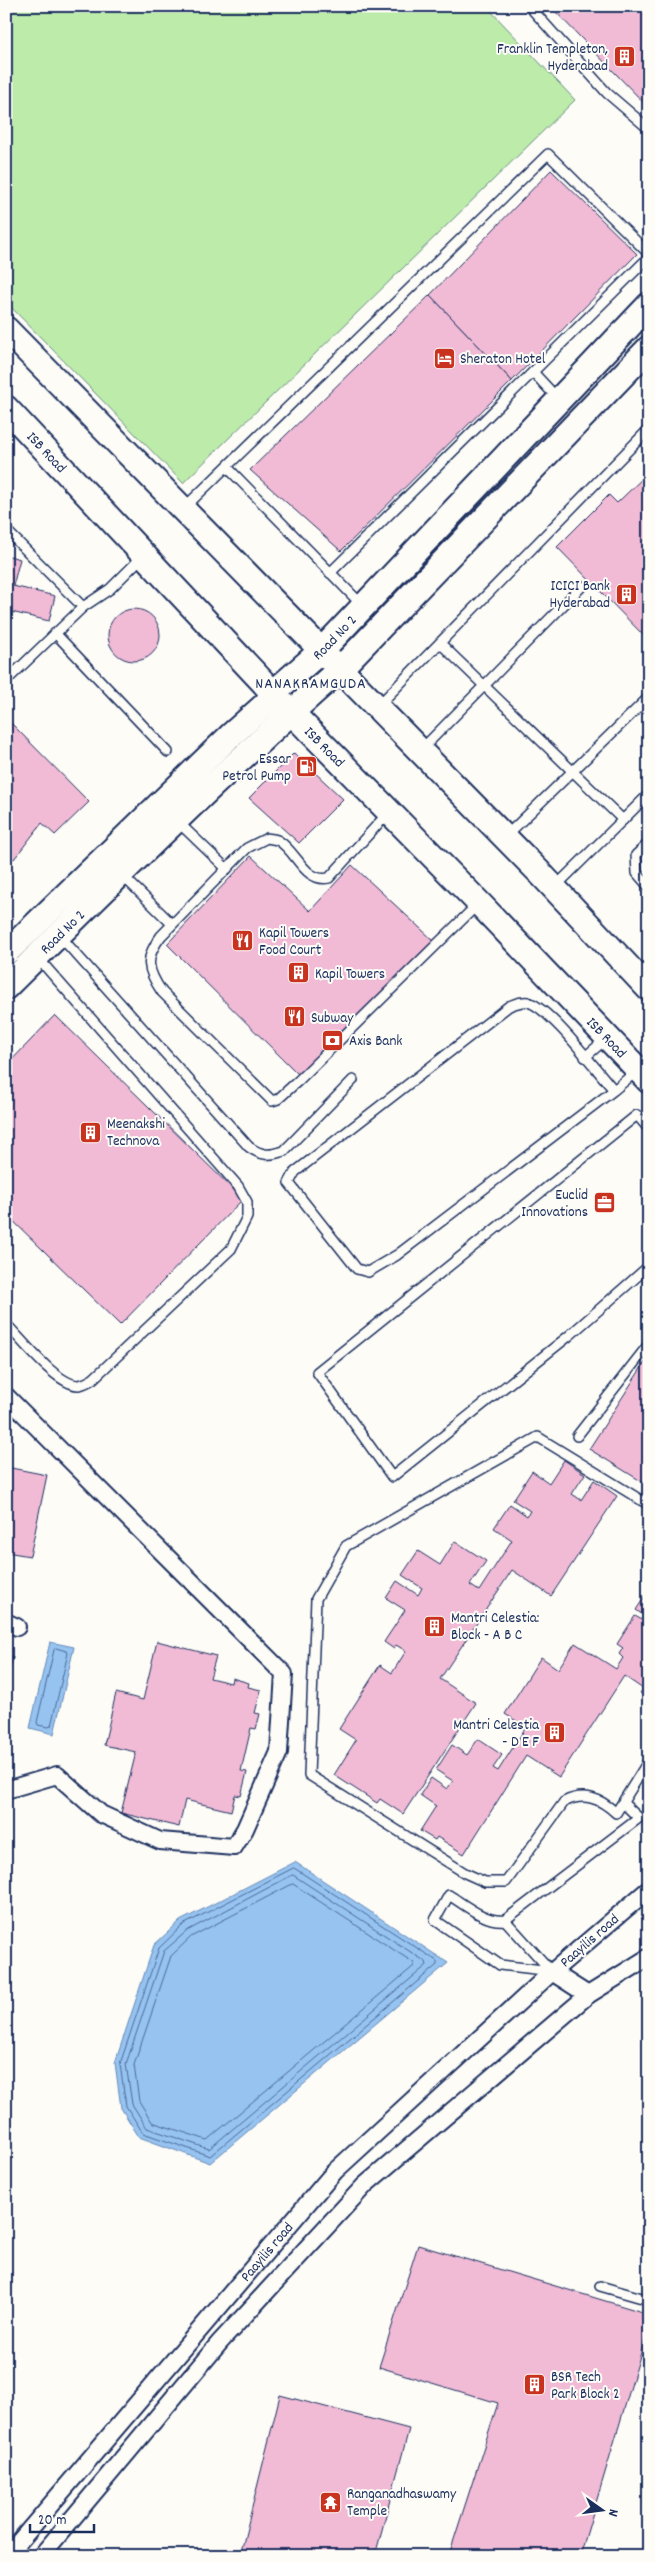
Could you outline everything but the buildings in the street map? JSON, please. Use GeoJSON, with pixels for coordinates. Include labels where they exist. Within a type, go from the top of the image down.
{"type":"FeatureCollection","features":[{"type":"Feature","properties":{"kind":"main road","name":"Road No 2"},"geometry":{"type":"LineString","coordinates":[[6,953],[230,736],[266,704],[274,692],[322,650],[649,306]]}},
{"type":"Feature","properties":{"kind":"main road"},"geometry":{"type":"LineString","coordinates":[[6,329],[505,837],[649,989]]}},
{"type":"Feature","properties":{"kind":"main road","name":"Road No 2"},"geometry":{"type":"LineString","coordinates":[[6,987],[120,874],[292,712],[340,670],[649,348]]}},
{"type":"Feature","properties":{"kind":"main road","name":"ISB Road"},"geometry":{"type":"LineString","coordinates":[[6,408],[143,556],[643,1075]]}},
{"type":"Feature","properties":{"kind":"street"},"geometry":{"type":"LineString","coordinates":[[6,1396],[284,1674],[279,1752],[246,1829],[234,1846],[160,1841],[101,1814],[58,1775],[6,1790]]}},
{"type":"Feature","properties":{"kind":"street","name":"Paayilis road"},"geometry":{"type":"LineString","coordinates":[[7,2556],[335,2171],[552,1972],[649,1888]]}},
{"type":"Feature","properties":{"kind":"street","name":"Paayilis road"},"geometry":{"type":"LineString","coordinates":[[41,2556],[220,2342],[365,2186],[588,1995],[649,1957]]}},
{"type":"Feature","properties":{"kind":"street","name":"Paayilis road"},"geometry":{"type":"LineString","coordinates":[[552,1972],[588,1995]]}},
{"type":"Feature","properties":{"kind":"lane"},"geometry":{"type":"LineString","coordinates":[[529,6],[607,93],[649,129]]}},
{"type":"Feature","properties":{"kind":"lane"},"geometry":{"type":"LineString","coordinates":[[183,509],[548,154],[649,255],[330,573]]}},
{"type":"Feature","properties":{"kind":"lane"},"geometry":{"type":"LineString","coordinates":[[533,372],[559,400]]}},
{"type":"Feature","properties":{"kind":"lane"},"geometry":{"type":"LineString","coordinates":[[377,707],[649,429]]}},
{"type":"Feature","properties":{"kind":"lane"},"geometry":{"type":"LineString","coordinates":[[227,466],[363,606]]}},
{"type":"Feature","properties":{"kind":"lane"},"geometry":{"type":"LineString","coordinates":[[6,530],[83,607]]}},
{"type":"Feature","properties":{"kind":"lane"},"geometry":{"type":"LineString","coordinates":[[6,681],[83,607],[110,589],[143,556]]}},
{"type":"Feature","properties":{"kind":"lane"},"geometry":{"type":"LineString","coordinates":[[420,751],[582,586]]}},
{"type":"Feature","properties":{"kind":"lane"},"geometry":{"type":"LineString","coordinates":[[55,633],[168,752]]}},
{"type":"Feature","properties":{"kind":"lane"},"geometry":{"type":"LineString","coordinates":[[440,643],[623,820]]}},
{"type":"Feature","properties":{"kind":"lane"},"geometry":{"type":"LineString","coordinates":[[505,837],[649,696]]}},
{"type":"Feature","properties":{"kind":"lane"},"geometry":{"type":"LineString","coordinates":[[554,889],[649,794]]}},
{"type":"Feature","properties":{"kind":"lane"},"geometry":{"type":"LineString","coordinates":[[390,811],[329,878],[321,880],[312,876],[279,841],[267,838],[247,848],[152,947],[149,960],[154,980],[162,992],[272,1101],[278,1099],[298,1081],[479,903]]}},
{"type":"Feature","properties":{"kind":"lane"},"geometry":{"type":"LineString","coordinates":[[177,821],[226,869]]}},
{"type":"Feature","properties":{"kind":"lane"},"geometry":{"type":"LineString","coordinates":[[649,842],[636,855],[637,873],[649,887]]}},
{"type":"Feature","properties":{"kind":"lane"},"geometry":{"type":"LineString","coordinates":[[120,874],[172,924]]}},
{"type":"Feature","properties":{"kind":"lane"},"geometry":{"type":"LineString","coordinates":[[58,934],[248,1147],[259,1154],[269,1156],[284,1151],[353,1080]]}},
{"type":"Feature","properties":{"kind":"lane"},"geometry":{"type":"LineString","coordinates":[[6,1324],[53,1372],[66,1382],[80,1385],[93,1380],[232,1249],[247,1217],[247,1202],[238,1186],[37,957]]}},
{"type":"Feature","properties":{"kind":"lane"},"geometry":{"type":"LineString","coordinates":[[614,1090],[537,1006],[525,1002],[509,1006],[295,1172],[289,1184],[291,1189],[357,1269],[368,1272],[397,1255],[614,1090],[643,1075]]}},
{"type":"Feature","properties":{"kind":"lane"},"geometry":{"type":"LineString","coordinates":[[585,1057],[607,1038]]}},
{"type":"Feature","properties":{"kind":"lane"},"geometry":{"type":"LineString","coordinates":[[649,1129],[637,1115],[317,1372],[392,1477],[570,1335],[649,1266]]}},
{"type":"Feature","properties":{"kind":"lane"},"geometry":{"type":"LineString","coordinates":[[577,1436],[649,1344]]}},
{"type":"Feature","properties":{"kind":"lane"},"geometry":{"type":"LineString","coordinates":[[649,1505],[538,1437],[346,1546],[316,1599],[310,1775],[465,1873],[485,1882],[506,1882],[564,1802],[576,1796],[594,1798],[616,1813],[649,1760]]}},
{"type":"Feature","properties":{"kind":"lane"},"geometry":{"type":"LineString","coordinates":[[552,1972],[500,1965],[435,1920],[449,1895],[484,1916],[496,1921],[505,1920],[638,1818],[623,1804]]}},
{"type":"Feature","properties":{"kind":"lane"},"geometry":{"type":"LineString","coordinates":[[505,1920],[552,1972]]}},
{"type":"Feature","properties":{"kind":"lane"},"geometry":{"type":"LineString","coordinates":[[600,2286],[649,2300]]}},
{"type":"Feature","properties":{"kind":"green space"},"geometry":{"type":"Polygon","coordinates":[[[6,6],[486,6],[575,100],[183,483],[6,302],[6,6]]]}},
{"type":"Feature","properties":{"kind":"water"},"geometry":{"type":"Polygon","coordinates":[[[50,1642],[74,1647],[54,1734],[30,1728],[50,1642]]]}},
{"type":"Feature","properties":{"kind":"water"},"geometry":{"type":"Polygon","coordinates":[[[295,1862],[448,1963],[210,2163],[139,2137],[121,2108],[115,2063],[154,1945],[180,1921],[295,1862]]]}},
{"type":"Feature","properties":{"kind":"place","name":"Franklin Templeton, Hyderabad"},"geometry":{"type":"Point","coordinates":[624,57]}},
{"type":"Feature","properties":{"kind":"place","name":"Sheraton Hotel"},"geometry":{"type":"Point","coordinates":[444,358]}},
{"type":"Feature","properties":{"kind":"place","name":"ICICI Bank Hyderabad"},"geometry":{"type":"Point","coordinates":[626,594]}},
{"type":"Feature","properties":{"kind":"place","name":"Essar Petrol Pump"},"geometry":{"type":"Point","coordinates":[307,767]}},
{"type":"Feature","properties":{"kind":"place","name":"Kapil Towers Food Court"},"geometry":{"type":"Point","coordinates":[243,941]}},
{"type":"Feature","properties":{"kind":"place","name":"Kapil Towers"},"geometry":{"type":"Point","coordinates":[299,973]}},
{"type":"Feature","properties":{"kind":"place","name":"Subway"},"geometry":{"type":"Point","coordinates":[295,1017]}},
{"type":"Feature","properties":{"kind":"place","name":"Axis Bank"},"geometry":{"type":"Point","coordinates":[333,1040]}},
{"type":"Feature","properties":{"kind":"place","name":"Meenakshi Technova"},"geometry":{"type":"Point","coordinates":[91,1132]}},
{"type":"Feature","properties":{"kind":"place","name":"Euclid Innovations"},"geometry":{"type":"Point","coordinates":[604,1203]}},
{"type":"Feature","properties":{"kind":"place","name":"Mantri Celestia: Block - A B C"},"geometry":{"type":"Point","coordinates":[435,1626]}},
{"type":"Feature","properties":{"kind":"place","name":"Mantri Celestia - D E F"},"geometry":{"type":"Point","coordinates":[555,1733]}},
{"type":"Feature","properties":{"kind":"place","name":"BSR Tech Park Block 2"},"geometry":{"type":"Point","coordinates":[535,2385]}},
{"type":"Feature","properties":{"kind":"place","name":"Ranganadhaswamy Temple"},"geometry":{"type":"Point","coordinates":[331,2502]}},
{"type":"Feature","properties":{"kind":"district","name":"NANAKRAMGUDA"},"geometry":{"type":"Point","coordinates":[311,682]}}]}
